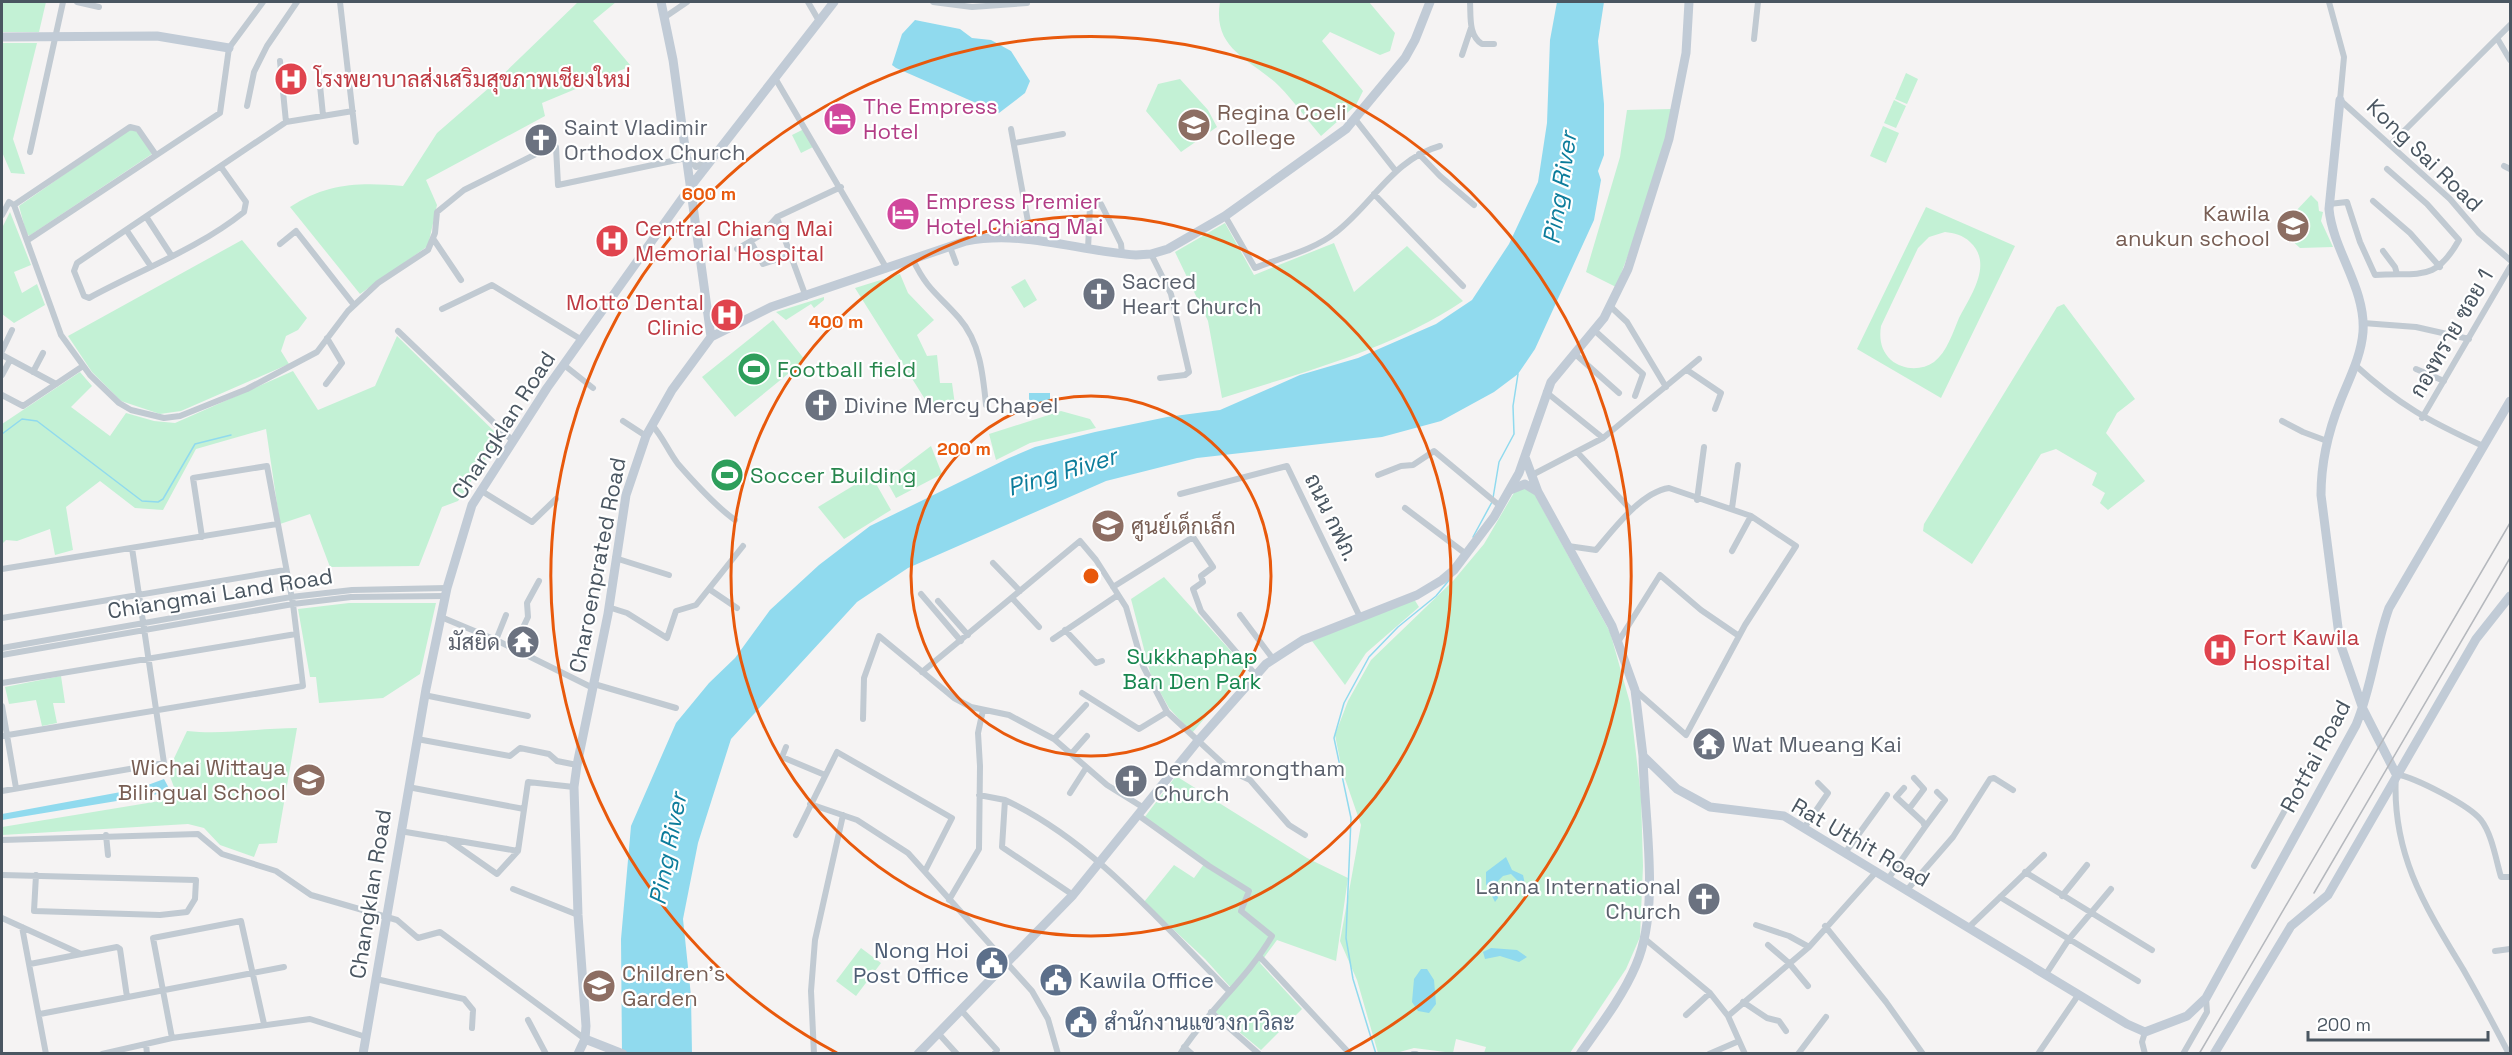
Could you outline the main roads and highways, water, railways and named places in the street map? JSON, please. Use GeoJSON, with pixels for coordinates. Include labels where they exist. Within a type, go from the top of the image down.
{"type":"FeatureCollection","features":[{"type":"Feature","properties":{"kind":"water","name":"Ping River"},"geometry":{"type":"Polygon","coordinates":[[[1557,2],[1604,2],[1598,41],[1604,104],[1604,155],[1598,171],[1601,180],[1594,220],[1535,349],[1518,374],[1494,392],[1441,421],[1382,437],[1197,458],[1106,481],[908,568],[857,602],[731,739],[698,843],[683,919],[691,996],[692,1053],[622,1054],[621,939],[631,826],[676,723],[709,683],[735,658],[770,610],[819,565],[870,526],[1009,458],[1035,447],[1095,432],[1167,417],[1220,410],[1300,375],[1358,358],[1436,324],[1472,300],[1509,244],[1538,182],[1547,123],[1550,40],[1557,2]]]}},
{"type":"Feature","properties":{"kind":"water"},"geometry":{"type":"Polygon","coordinates":[[[915,20],[960,29],[972,38],[991,40],[1011,51],[1030,81],[1025,93],[999,113],[896,68],[892,65],[902,34],[915,20]]]}},
{"type":"Feature","properties":{"kind":"water"},"geometry":{"type":"Polygon","coordinates":[[[1029,393],[1050,393],[1050,405],[1029,404],[1029,393]]]}},
{"type":"Feature","properties":{"kind":"water"},"geometry":{"type":"Polygon","coordinates":[[[164,779],[171,792],[2,820],[2,814],[137,789],[164,779]]]}},
{"type":"Feature","properties":{"kind":"water"},"geometry":{"type":"Polygon","coordinates":[[[1506,857],[1512,870],[1523,875],[1525,884],[1523,886],[1511,874],[1503,876],[1495,884],[1498,898],[1495,902],[1486,884],[1486,872],[1506,857]]]}},
{"type":"Feature","properties":{"kind":"water"},"geometry":{"type":"Polygon","coordinates":[[[1491,948],[1517,950],[1527,957],[1519,962],[1500,956],[1485,959],[1483,952],[1491,948]]]}},
{"type":"Feature","properties":{"kind":"water"},"geometry":{"type":"Polygon","coordinates":[[[1421,969],[1427,969],[1434,980],[1436,1004],[1429,1013],[1418,1011],[1412,1002],[1414,979],[1421,969]]]}},
{"type":"Feature","properties":{"kind":"waterway"},"geometry":{"type":"LineString","coordinates":[[1493,498],[1499,462],[1514,434],[1513,406],[1518,374]]}},
{"type":"Feature","properties":{"kind":"waterway"},"geometry":{"type":"LineString","coordinates":[[2,434],[22,419],[37,421],[142,501],[158,502],[163,499],[195,444],[231,435]]}},
{"type":"Feature","properties":{"kind":"waterway"},"geometry":{"type":"LineString","coordinates":[[1473,537],[1492,502]]}},
{"type":"Feature","properties":{"kind":"waterway"},"geometry":{"type":"LineString","coordinates":[[1376,1054],[1353,979],[1346,938],[1351,818],[1334,738],[1344,703],[1369,657],[1398,627],[1436,596],[1450,579]]}},
{"type":"Feature","properties":{"kind":"railway"},"geometry":{"type":"LineString","coordinates":[[2199,1054],[2510,523]]}},
{"type":"Feature","properties":{"kind":"railway"},"geometry":{"type":"LineString","coordinates":[[2314,893],[2510,558]]}},
{"type":"Feature","properties":{"kind":"place","name":"โรงพยาบาลส่งเสริมสุขภาพเชียงใหม่"},"geometry":{"type":"Point","coordinates":[291,79]}},
{"type":"Feature","properties":{"kind":"place","name":"The Empress Hotel"},"geometry":{"type":"Point","coordinates":[840,119]}},
{"type":"Feature","properties":{"kind":"place","name":"Regina Coeli College"},"geometry":{"type":"Point","coordinates":[1194,125]}},
{"type":"Feature","properties":{"kind":"place","name":"Saint Vladimir Orthodox Church"},"geometry":{"type":"Point","coordinates":[541,140]}},
{"type":"Feature","properties":{"kind":"place","name":"Empress Premier Hotel Chiang Mai"},"geometry":{"type":"Point","coordinates":[903,214]}},
{"type":"Feature","properties":{"kind":"place","name":"Kawila anukun school"},"geometry":{"type":"Point","coordinates":[2293,226]}},
{"type":"Feature","properties":{"kind":"place","name":"Central Chiang Mai Memorial Hospital"},"geometry":{"type":"Point","coordinates":[612,241]}},
{"type":"Feature","properties":{"kind":"place","name":"Sacred Heart Church"},"geometry":{"type":"Point","coordinates":[1099,294]}},
{"type":"Feature","properties":{"kind":"place","name":"Motto Dental Clinic"},"geometry":{"type":"Point","coordinates":[727,315]}},
{"type":"Feature","properties":{"kind":"place","name":"Football field"},"geometry":{"type":"Point","coordinates":[754,369]}},
{"type":"Feature","properties":{"kind":"place","name":"Divine Mercy Chapel"},"geometry":{"type":"Point","coordinates":[821,405]}},
{"type":"Feature","properties":{"kind":"place","name":"Soccer Building"},"geometry":{"type":"Point","coordinates":[727,475]}},
{"type":"Feature","properties":{"kind":"place","name":"ศูนย์เด็กเล็ก"},"geometry":{"type":"Point","coordinates":[1108,526]}},
{"type":"Feature","properties":{"kind":"place","name":"มัสยิด"},"geometry":{"type":"Point","coordinates":[523,642]}},
{"type":"Feature","properties":{"kind":"place","name":"Fort Kawila Hospital"},"geometry":{"type":"Point","coordinates":[2220,650]}},
{"type":"Feature","properties":{"kind":"place","name":"Wat Mueang Kai"},"geometry":{"type":"Point","coordinates":[1709,744]}},
{"type":"Feature","properties":{"kind":"place","name":"Wichai Wittaya Bilingual School"},"geometry":{"type":"Point","coordinates":[309,780]}},
{"type":"Feature","properties":{"kind":"place","name":"Dendamrongtham Church"},"geometry":{"type":"Point","coordinates":[1131,781]}},
{"type":"Feature","properties":{"kind":"place","name":"Lanna International Church"},"geometry":{"type":"Point","coordinates":[1704,899]}},
{"type":"Feature","properties":{"kind":"place","name":"Nong Hoi Post Office"},"geometry":{"type":"Point","coordinates":[992,963]}},
{"type":"Feature","properties":{"kind":"place","name":"Kawila Office"},"geometry":{"type":"Point","coordinates":[1056,980]}},
{"type":"Feature","properties":{"kind":"place","name":"Children's Garden"},"geometry":{"type":"Point","coordinates":[599,986]}},
{"type":"Feature","properties":{"kind":"place","name":"สำนักงานแขวงกาวิละ"},"geometry":{"type":"Point","coordinates":[1081,1022]}},
{"type":"Feature","properties":{"kind":"park label","name":"Sukkhaphap Ban Den Park"},"geometry":{"type":"Point","coordinates":[1192,668]}}]}
